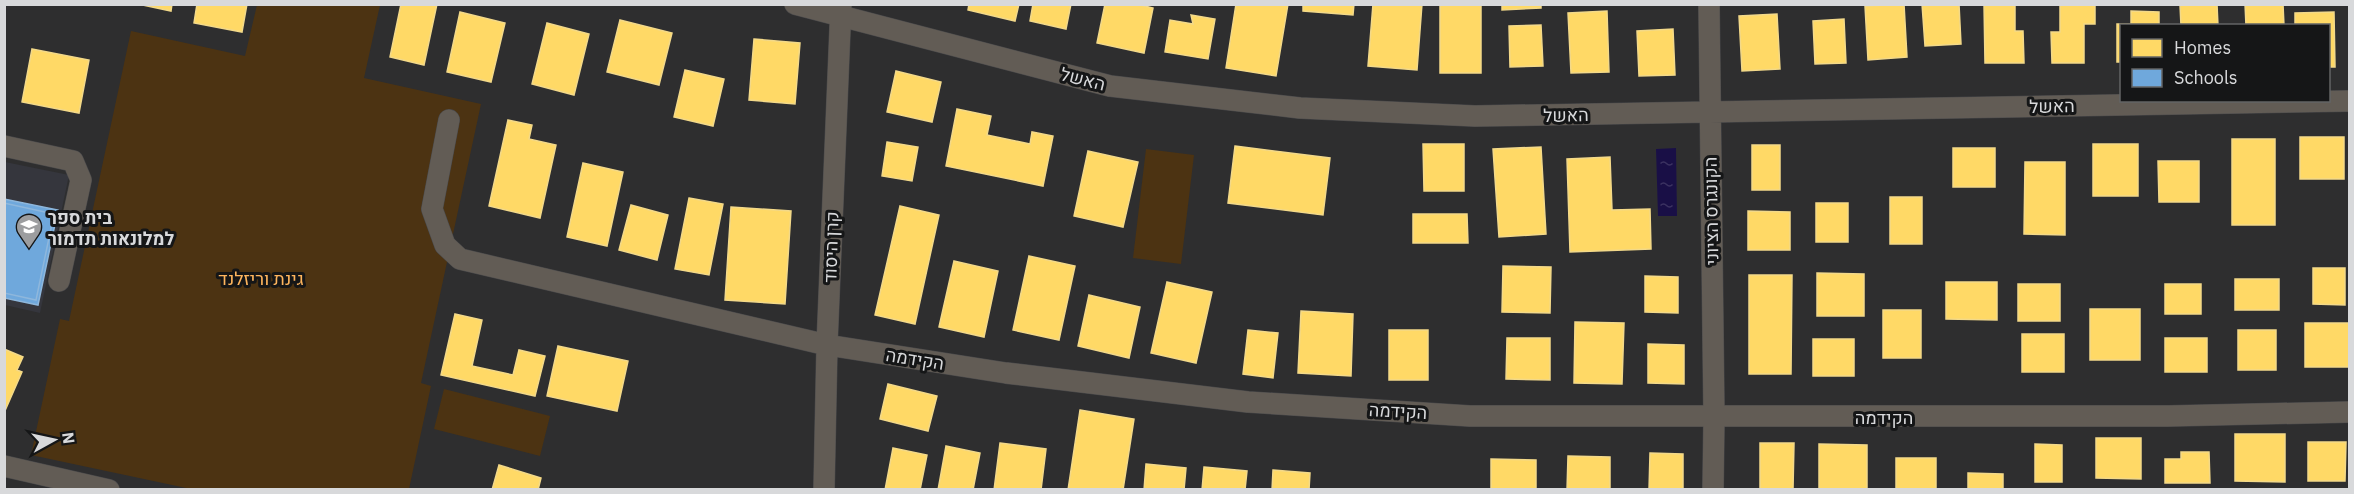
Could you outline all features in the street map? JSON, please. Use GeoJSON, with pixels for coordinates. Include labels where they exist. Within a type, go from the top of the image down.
{"type":"FeatureCollection","features":[{"type":"Feature","properties":{"kind":"street","name":"האשל"},"geometry":{"type":"LineString","coordinates":[[795,4],[841,10],[1110,86],[1300,108],[1475,116],[2291,102]]}},
{"type":"Feature","properties":{"kind":"street","name":"הקונגרס הציוני"},"geometry":{"type":"LineString","coordinates":[[1709,4],[1713,489]]}},
{"type":"Feature","properties":{"kind":"street","name":"קרן היסוד"},"geometry":{"type":"LineString","coordinates":[[824,489],[827,345],[841,10]]}},
{"type":"Feature","properties":{"kind":"street","name":"האשל"},"geometry":{"type":"LineString","coordinates":[[2330,101],[2349,101]]}},
{"type":"Feature","properties":{"kind":"street","name":"הקידמה"},"geometry":{"type":"LineString","coordinates":[[449,120],[432,209],[444,245],[460,259],[827,345],[1006,373],[1248,402],[1470,416],[2168,416],[2349,412]]}},
{"type":"Feature","properties":{"kind":"street"},"geometry":{"type":"LineString","coordinates":[[4,146],[73,161],[81,180],[59,281]]}},
{"type":"Feature","properties":{"kind":"street"},"geometry":{"type":"LineString","coordinates":[[4,466],[109,489]]}},
{"type":"Feature","properties":{"kind":"shaded area","name":"בית ספר למלונאות תדמור"},"geometry":{"type":"Polygon","coordinates":[[[5,162],[69,175],[40,313],[5,305],[5,162]]]}},
{"type":"Feature","properties":{"kind":"green space","name":"גינת וריזלנד"},"geometry":{"type":"Polygon","coordinates":[[[257,5],[380,5],[364,78],[481,104],[421,383],[431,386],[409,489],[191,489],[31,455],[60,319],[69,321],[131,31],[245,56],[257,5]]]}},
{"type":"Feature","properties":{"kind":"green space"},"geometry":{"type":"Polygon","coordinates":[[[1146,149],[1194,155],[1181,264],[1133,258],[1146,149]]]}},
{"type":"Feature","properties":{"kind":"green space"},"geometry":{"type":"Polygon","coordinates":[[[444,389],[550,416],[540,456],[434,429],[444,389]]]}},
{"type":"Feature","properties":{"kind":"water"},"geometry":{"type":"Polygon","coordinates":[[[1676,148],[1677,216],[1658,216],[1656,149],[1676,148]]]}},
{"type":"Feature","properties":{"kind":"building: Homes"},"geometry":{"type":"Polygon","coordinates":[[[138,4],[172,4],[171,11],[138,4]]]}},
{"type":"Feature","properties":{"kind":"building: Homes"},"geometry":{"type":"Polygon","coordinates":[[[197,4],[247,4],[242,32],[194,23],[197,4]]]}},
{"type":"Feature","properties":{"kind":"building: Homes"},"geometry":{"type":"Polygon","coordinates":[[[401,4],[437,4],[424,65],[390,57],[401,4]]]}},
{"type":"Feature","properties":{"kind":"building: Homes"},"geometry":{"type":"Polygon","coordinates":[[[969,4],[1019,4],[1015,21],[968,10],[969,4]]]}},
{"type":"Feature","properties":{"kind":"building: Homes"},"geometry":{"type":"Polygon","coordinates":[[[1033,4],[1071,4],[1066,29],[1030,21],[1033,4]]]}},
{"type":"Feature","properties":{"kind":"building: Homes"},"geometry":{"type":"Polygon","coordinates":[[[1105,4],[1137,4],[1153,8],[1144,53],[1097,43],[1105,4]]]}},
{"type":"Feature","properties":{"kind":"building: Homes"},"geometry":{"type":"Polygon","coordinates":[[[1236,4],[1288,4],[1276,76],[1226,68],[1236,4]]]}},
{"type":"Feature","properties":{"kind":"building: Homes"},"geometry":{"type":"Polygon","coordinates":[[[1303,4],[1354,4],[1353,15],[1303,11],[1303,4]]]}},
{"type":"Feature","properties":{"kind":"building: Homes"},"geometry":{"type":"Polygon","coordinates":[[[1373,4],[1422,4],[1417,70],[1368,66],[1373,4]]]}},
{"type":"Feature","properties":{"kind":"building: Homes"},"geometry":{"type":"Polygon","coordinates":[[[1440,4],[1481,4],[1481,73],[1440,73],[1440,4]]]}},
{"type":"Feature","properties":{"kind":"building: Homes"},"geometry":{"type":"Polygon","coordinates":[[[1502,4],[1541,4],[1541,8],[1502,10],[1502,4]]]}},
{"type":"Feature","properties":{"kind":"building: Homes"},"geometry":{"type":"Polygon","coordinates":[[[1904,4],[1907,57],[1868,60],[1865,6],[1904,4]]]}},
{"type":"Feature","properties":{"kind":"building: Homes"},"geometry":{"type":"Polygon","coordinates":[[[1922,4],[1959,4],[1961,44],[1925,46],[1922,4]]]}},
{"type":"Feature","properties":{"kind":"building: Homes"},"geometry":{"type":"Polygon","coordinates":[[[1984,4],[2015,4],[2015,31],[2023,31],[2024,63],[1985,63],[1984,4]]]}},
{"type":"Feature","properties":{"kind":"building: Homes"},"geometry":{"type":"Polygon","coordinates":[[[2060,4],[2095,4],[2095,24],[2084,24],[2084,63],[2052,63],[2051,32],[2060,32],[2060,4]]]}},
{"type":"Feature","properties":{"kind":"building: Homes"},"geometry":{"type":"Polygon","coordinates":[[[2217,4],[2218,24],[2181,24],[2180,5],[2217,4]]]}},
{"type":"Feature","properties":{"kind":"building: Homes"},"geometry":{"type":"Polygon","coordinates":[[[2245,4],[2283,4],[2284,24],[2246,24],[2245,4]]]}},
{"type":"Feature","properties":{"kind":"building: Homes"},"geometry":{"type":"Polygon","coordinates":[[[1607,11],[1609,72],[1571,73],[1568,13],[1607,11]]]}},
{"type":"Feature","properties":{"kind":"building: Homes"},"geometry":{"type":"Polygon","coordinates":[[[2131,11],[2159,12],[2159,24],[2131,24],[2131,11]]]}},
{"type":"Feature","properties":{"kind":"building: Homes"},"geometry":{"type":"Polygon","coordinates":[[[460,12],[505,23],[491,82],[447,72],[460,12]]]}},
{"type":"Feature","properties":{"kind":"building: Homes"},"geometry":{"type":"Polygon","coordinates":[[[2334,12],[2335,67],[2330,67],[2330,24],[2295,24],[2295,13],[2334,12]]]}},
{"type":"Feature","properties":{"kind":"building: Homes"},"geometry":{"type":"Polygon","coordinates":[[[1777,14],[1780,69],[1742,71],[1739,16],[1777,14]]]}},
{"type":"Feature","properties":{"kind":"building: Homes"},"geometry":{"type":"Polygon","coordinates":[[[1191,15],[1215,19],[1208,59],[1165,52],[1170,20],[1193,24],[1191,15]]]}},
{"type":"Feature","properties":{"kind":"building: Homes"},"geometry":{"type":"Polygon","coordinates":[[[1844,19],[1846,63],[1815,64],[1813,21],[1844,19]]]}},
{"type":"Feature","properties":{"kind":"building: Homes"},"geometry":{"type":"Polygon","coordinates":[[[620,20],[672,33],[659,85],[607,72],[620,20]]]}},
{"type":"Feature","properties":{"kind":"building: Homes"},"geometry":{"type":"Polygon","coordinates":[[[547,23],[589,34],[574,95],[532,84],[547,23]]]}},
{"type":"Feature","properties":{"kind":"building: Homes"},"geometry":{"type":"Polygon","coordinates":[[[2117,24],[2120,24],[2120,62],[2117,62],[2117,24]]]}},
{"type":"Feature","properties":{"kind":"building: Homes"},"geometry":{"type":"Polygon","coordinates":[[[1541,25],[1543,66],[1510,67],[1509,26],[1541,25]]]}},
{"type":"Feature","properties":{"kind":"building: Homes"},"geometry":{"type":"Polygon","coordinates":[[[1673,29],[1675,75],[1639,76],[1637,31],[1673,29]]]}},
{"type":"Feature","properties":{"kind":"building: Homes"},"geometry":{"type":"Polygon","coordinates":[[[754,39],[800,43],[795,104],[749,100],[754,39]]]}},
{"type":"Feature","properties":{"kind":"building: Homes"},"geometry":{"type":"Polygon","coordinates":[[[32,49],[89,60],[79,113],[22,102],[32,49]]]}},
{"type":"Feature","properties":{"kind":"building: Homes"},"geometry":{"type":"Polygon","coordinates":[[[685,70],[724,79],[713,126],[674,117],[685,70]]]}},
{"type":"Feature","properties":{"kind":"building: Homes"},"geometry":{"type":"Polygon","coordinates":[[[896,71],[941,82],[932,122],[887,112],[896,71]]]}},
{"type":"Feature","properties":{"kind":"building: Homes"},"geometry":{"type":"Polygon","coordinates":[[[957,109],[991,116],[987,135],[1030,144],[1032,132],[1053,136],[1043,186],[946,166],[957,109]]]}},
{"type":"Feature","properties":{"kind":"building: Homes"},"geometry":{"type":"Polygon","coordinates":[[[508,120],[532,125],[529,139],[556,145],[540,218],[489,206],[508,120]]]}},
{"type":"Feature","properties":{"kind":"building: Homes"},"geometry":{"type":"Polygon","coordinates":[[[2300,137],[2344,137],[2344,179],[2300,179],[2300,137]]]}},
{"type":"Feature","properties":{"kind":"building: Homes"},"geometry":{"type":"Polygon","coordinates":[[[2232,139],[2275,139],[2275,225],[2232,225],[2232,139]]]}},
{"type":"Feature","properties":{"kind":"building: Homes"},"geometry":{"type":"Polygon","coordinates":[[[887,142],[918,147],[912,181],[882,176],[887,142]]]}},
{"type":"Feature","properties":{"kind":"building: Homes"},"geometry":{"type":"Polygon","coordinates":[[[1423,144],[1464,144],[1464,191],[1424,191],[1423,144]]]}},
{"type":"Feature","properties":{"kind":"building: Homes"},"geometry":{"type":"Polygon","coordinates":[[[2093,144],[2138,144],[2138,196],[2093,196],[2093,144]]]}},
{"type":"Feature","properties":{"kind":"building: Homes"},"geometry":{"type":"Polygon","coordinates":[[[1752,145],[1780,145],[1780,190],[1752,190],[1752,145]]]}},
{"type":"Feature","properties":{"kind":"building: Homes"},"geometry":{"type":"Polygon","coordinates":[[[1235,146],[1330,158],[1323,215],[1228,203],[1235,146]]]}},
{"type":"Feature","properties":{"kind":"building: Homes"},"geometry":{"type":"Polygon","coordinates":[[[1541,147],[1546,234],[1499,237],[1493,149],[1541,147]]]}},
{"type":"Feature","properties":{"kind":"building: Homes"},"geometry":{"type":"Polygon","coordinates":[[[1953,148],[1995,148],[1995,187],[1953,187],[1953,148]]]}},
{"type":"Feature","properties":{"kind":"building: Homes"},"geometry":{"type":"Polygon","coordinates":[[[1088,151],[1138,162],[1123,227],[1074,216],[1088,151]]]}},
{"type":"Feature","properties":{"kind":"building: Homes"},"geometry":{"type":"Polygon","coordinates":[[[1610,157],[1612,210],[1650,209],[1651,249],[1570,252],[1567,159],[1610,157]]]}},
{"type":"Feature","properties":{"kind":"building: Homes"},"geometry":{"type":"Polygon","coordinates":[[[2158,161],[2199,161],[2199,202],[2159,202],[2158,161]]]}},
{"type":"Feature","properties":{"kind":"building: Homes"},"geometry":{"type":"Polygon","coordinates":[[[2025,162],[2065,162],[2065,235],[2024,234],[2025,162]]]}},
{"type":"Feature","properties":{"kind":"building: Homes"},"geometry":{"type":"Polygon","coordinates":[[[583,163],[623,172],[607,246],[567,237],[583,163]]]}},
{"type":"Feature","properties":{"kind":"building: Homes"},"geometry":{"type":"Polygon","coordinates":[[[1890,197],[1922,197],[1922,244],[1890,244],[1890,197]]]}},
{"type":"Feature","properties":{"kind":"building: Homes"},"geometry":{"type":"Polygon","coordinates":[[[689,198],[723,204],[709,275],[675,269],[689,198]]]}},
{"type":"Feature","properties":{"kind":"building: Homes"},"geometry":{"type":"Polygon","coordinates":[[[1816,203],[1848,203],[1848,242],[1816,242],[1816,203]]]}},
{"type":"Feature","properties":{"kind":"building: Homes"},"geometry":{"type":"Polygon","coordinates":[[[631,205],[668,215],[657,260],[619,250],[631,205]]]}},
{"type":"Feature","properties":{"kind":"building: Homes"},"geometry":{"type":"Polygon","coordinates":[[[900,206],[939,215],[915,324],[875,315],[900,206]]]}},
{"type":"Feature","properties":{"kind":"building: Homes"},"geometry":{"type":"Polygon","coordinates":[[[731,207],[791,211],[785,304],[725,300],[731,207]]]}},
{"type":"Feature","properties":{"kind":"building: Homes"},"geometry":{"type":"Polygon","coordinates":[[[1748,211],[1790,212],[1790,250],[1748,250],[1748,211]]]}},
{"type":"Feature","properties":{"kind":"building: Homes"},"geometry":{"type":"Polygon","coordinates":[[[1413,214],[1467,214],[1468,243],[1413,243],[1413,214]]]}},
{"type":"Feature","properties":{"kind":"building: Homes"},"geometry":{"type":"Polygon","coordinates":[[[1029,256],[1075,266],[1059,340],[1013,330],[1029,256]]]}},
{"type":"Feature","properties":{"kind":"building: Homes"},"geometry":{"type":"Polygon","coordinates":[[[954,261],[998,271],[984,337],[939,327],[954,261]]]}},
{"type":"Feature","properties":{"kind":"building: Homes"},"geometry":{"type":"Polygon","coordinates":[[[1503,266],[1551,267],[1550,313],[1502,312],[1503,266]]]}},
{"type":"Feature","properties":{"kind":"building: Homes"},"geometry":{"type":"Polygon","coordinates":[[[2313,268],[2345,268],[2345,305],[2313,304],[2313,268]]]}},
{"type":"Feature","properties":{"kind":"building: Homes"},"geometry":{"type":"Polygon","coordinates":[[[1817,273],[1864,274],[1864,316],[1817,316],[1817,273]]]}},
{"type":"Feature","properties":{"kind":"building: Homes"},"geometry":{"type":"Polygon","coordinates":[[[1749,275],[1792,275],[1791,374],[1749,374],[1749,275]]]}},
{"type":"Feature","properties":{"kind":"building: Homes"},"geometry":{"type":"Polygon","coordinates":[[[1645,276],[1678,277],[1678,313],[1645,312],[1645,276]]]}},
{"type":"Feature","properties":{"kind":"building: Homes"},"geometry":{"type":"Polygon","coordinates":[[[2235,279],[2279,279],[2279,310],[2235,310],[2235,279]]]}},
{"type":"Feature","properties":{"kind":"building: Homes"},"geometry":{"type":"Polygon","coordinates":[[[1167,282],[1212,292],[1196,363],[1151,353],[1167,282]]]}},
{"type":"Feature","properties":{"kind":"building: Homes"},"geometry":{"type":"Polygon","coordinates":[[[1946,282],[1997,282],[1997,320],[1946,319],[1946,282]]]}},
{"type":"Feature","properties":{"kind":"building: Homes"},"geometry":{"type":"Polygon","coordinates":[[[2018,284],[2060,284],[2060,321],[2018,321],[2018,284]]]}},
{"type":"Feature","properties":{"kind":"building: Homes"},"geometry":{"type":"Polygon","coordinates":[[[2165,284],[2201,284],[2201,314],[2165,314],[2165,284]]]}},
{"type":"Feature","properties":{"kind":"building: Homes"},"geometry":{"type":"Polygon","coordinates":[[[1089,295],[1140,307],[1129,358],[1078,346],[1089,295]]]}},
{"type":"Feature","properties":{"kind":"building: Homes"},"geometry":{"type":"Polygon","coordinates":[[[2090,309],[2140,309],[2140,360],[2090,360],[2090,309]]]}},
{"type":"Feature","properties":{"kind":"building: Homes"},"geometry":{"type":"Polygon","coordinates":[[[1883,310],[1921,310],[1921,358],[1883,358],[1883,310]]]}},
{"type":"Feature","properties":{"kind":"building: Homes"},"geometry":{"type":"Polygon","coordinates":[[[1301,311],[1353,314],[1351,376],[1298,373],[1301,311]]]}},
{"type":"Feature","properties":{"kind":"building: Homes"},"geometry":{"type":"Polygon","coordinates":[[[455,314],[482,320],[472,366],[513,375],[519,350],[545,356],[535,396],[441,375],[455,314]]]}},
{"type":"Feature","properties":{"kind":"building: Homes"},"geometry":{"type":"Polygon","coordinates":[[[1575,322],[1624,323],[1622,384],[1574,383],[1575,322]]]}},
{"type":"Feature","properties":{"kind":"building: Homes"},"geometry":{"type":"Polygon","coordinates":[[[2305,323],[2349,323],[2349,367],[2305,367],[2305,323]]]}},
{"type":"Feature","properties":{"kind":"building: Homes"},"geometry":{"type":"Polygon","coordinates":[[[1248,330],[1278,333],[1273,378],[1243,374],[1248,330]]]}},
{"type":"Feature","properties":{"kind":"building: Homes"},"geometry":{"type":"Polygon","coordinates":[[[1389,330],[1428,330],[1428,380],[1389,380],[1389,330]]]}},
{"type":"Feature","properties":{"kind":"building: Homes"},"geometry":{"type":"Polygon","coordinates":[[[2238,330],[2276,330],[2276,370],[2238,370],[2238,330]]]}},
{"type":"Feature","properties":{"kind":"building: Homes"},"geometry":{"type":"Polygon","coordinates":[[[2022,334],[2064,334],[2064,372],[2022,372],[2022,334]]]}},
{"type":"Feature","properties":{"kind":"building: Homes"},"geometry":{"type":"Polygon","coordinates":[[[1507,338],[1550,338],[1550,380],[1506,379],[1507,338]]]}},
{"type":"Feature","properties":{"kind":"building: Homes"},"geometry":{"type":"Polygon","coordinates":[[[2165,338],[2207,338],[2207,372],[2165,372],[2165,338]]]}},
{"type":"Feature","properties":{"kind":"building: Homes"},"geometry":{"type":"Polygon","coordinates":[[[1813,339],[1854,339],[1854,376],[1813,376],[1813,339]]]}},
{"type":"Feature","properties":{"kind":"building: Homes"},"geometry":{"type":"Polygon","coordinates":[[[1648,344],[1684,345],[1684,384],[1648,383],[1648,344]]]}},
{"type":"Feature","properties":{"kind":"building: Homes"},"geometry":{"type":"Polygon","coordinates":[[[558,346],[628,361],[617,411],[547,396],[558,346]]]}},
{"type":"Feature","properties":{"kind":"building: Homes"},"geometry":{"type":"Polygon","coordinates":[[[4,349],[23,357],[17,370],[22,372],[4,413],[4,349]]]}},
{"type":"Feature","properties":{"kind":"building: Homes"},"geometry":{"type":"Polygon","coordinates":[[[888,384],[937,396],[928,431],[880,419],[888,384]]]}},
{"type":"Feature","properties":{"kind":"building: Homes"},"geometry":{"type":"Polygon","coordinates":[[[1080,410],[1134,419],[1123,490],[1068,490],[1080,410]]]}},
{"type":"Feature","properties":{"kind":"building: Homes"},"geometry":{"type":"Polygon","coordinates":[[[2235,434],[2285,434],[2285,482],[2235,481],[2235,434]]]}},
{"type":"Feature","properties":{"kind":"building: Homes"},"geometry":{"type":"Polygon","coordinates":[[[2096,438],[2141,438],[2141,479],[2096,478],[2096,438]]]}},
{"type":"Feature","properties":{"kind":"building: Homes"},"geometry":{"type":"Polygon","coordinates":[[[2308,442],[2346,442],[2345,481],[2308,481],[2308,442]]]}},
{"type":"Feature","properties":{"kind":"building: Homes"},"geometry":{"type":"Polygon","coordinates":[[[1000,443],[1046,449],[1041,490],[994,490],[1000,443]]]}},
{"type":"Feature","properties":{"kind":"building: Homes"},"geometry":{"type":"Polygon","coordinates":[[[1760,443],[1794,443],[1793,490],[1760,490],[1760,443]]]}},
{"type":"Feature","properties":{"kind":"building: Homes"},"geometry":{"type":"Polygon","coordinates":[[[1819,444],[1867,445],[1867,490],[1819,490],[1819,444]]]}},
{"type":"Feature","properties":{"kind":"building: Homes"},"geometry":{"type":"Polygon","coordinates":[[[2035,444],[2062,445],[2062,482],[2035,482],[2035,444]]]}},
{"type":"Feature","properties":{"kind":"building: Homes"},"geometry":{"type":"Polygon","coordinates":[[[946,446],[980,453],[973,490],[938,490],[946,446]]]}},
{"type":"Feature","properties":{"kind":"building: Homes"},"geometry":{"type":"Polygon","coordinates":[[[893,448],[927,455],[920,490],[885,490],[893,448]]]}},
{"type":"Feature","properties":{"kind":"building: Homes"},"geometry":{"type":"Polygon","coordinates":[[[2181,452],[2209,452],[2210,483],[2165,483],[2165,459],[2181,459],[2181,452]]]}},
{"type":"Feature","properties":{"kind":"building: Homes"},"geometry":{"type":"Polygon","coordinates":[[[1650,453],[1683,454],[1683,490],[1649,490],[1650,453]]]}},
{"type":"Feature","properties":{"kind":"building: Homes"},"geometry":{"type":"Polygon","coordinates":[[[1568,456],[1610,457],[1610,490],[1567,490],[1568,456]]]}},
{"type":"Feature","properties":{"kind":"building: Homes"},"geometry":{"type":"Polygon","coordinates":[[[1896,458],[1936,458],[1936,490],[1896,490],[1896,458]]]}},
{"type":"Feature","properties":{"kind":"building: Homes"},"geometry":{"type":"Polygon","coordinates":[[[1491,459],[1536,460],[1536,490],[1491,490],[1491,459]]]}},
{"type":"Feature","properties":{"kind":"building: Homes"},"geometry":{"type":"Polygon","coordinates":[[[1146,464],[1186,468],[1184,490],[1144,490],[1146,464]]]}},
{"type":"Feature","properties":{"kind":"building: Homes"},"geometry":{"type":"Polygon","coordinates":[[[499,465],[541,478],[538,490],[492,490],[499,465]]]}},
{"type":"Feature","properties":{"kind":"building: Homes"},"geometry":{"type":"Polygon","coordinates":[[[1204,467],[1247,471],[1245,490],[1202,490],[1204,467]]]}},
{"type":"Feature","properties":{"kind":"building: Homes"},"geometry":{"type":"Polygon","coordinates":[[[1273,470],[1310,473],[1309,490],[1272,490],[1273,470]]]}},
{"type":"Feature","properties":{"kind":"building: Homes"},"geometry":{"type":"Polygon","coordinates":[[[1968,473],[2003,474],[2003,490],[1968,490],[1968,473]]]}},
{"type":"Feature","properties":{"kind":"building: Schools","name":"בית ספר למלונאות תדמור"},"geometry":{"type":"Polygon","coordinates":[[[4,199],[58,210],[38,305],[4,298],[4,199]]]}},
{"type":"Feature","properties":{"kind":"building: Schools"},"geometry":{"type":"Polygon","coordinates":[[[4,203],[54,214],[36,300],[4,293],[4,203]]]}},
{"type":"Feature","properties":{"kind":"place","name":"בית ספר למלונאות תדמור"},"geometry":{"type":"Point","coordinates":[29,250]}}]}
